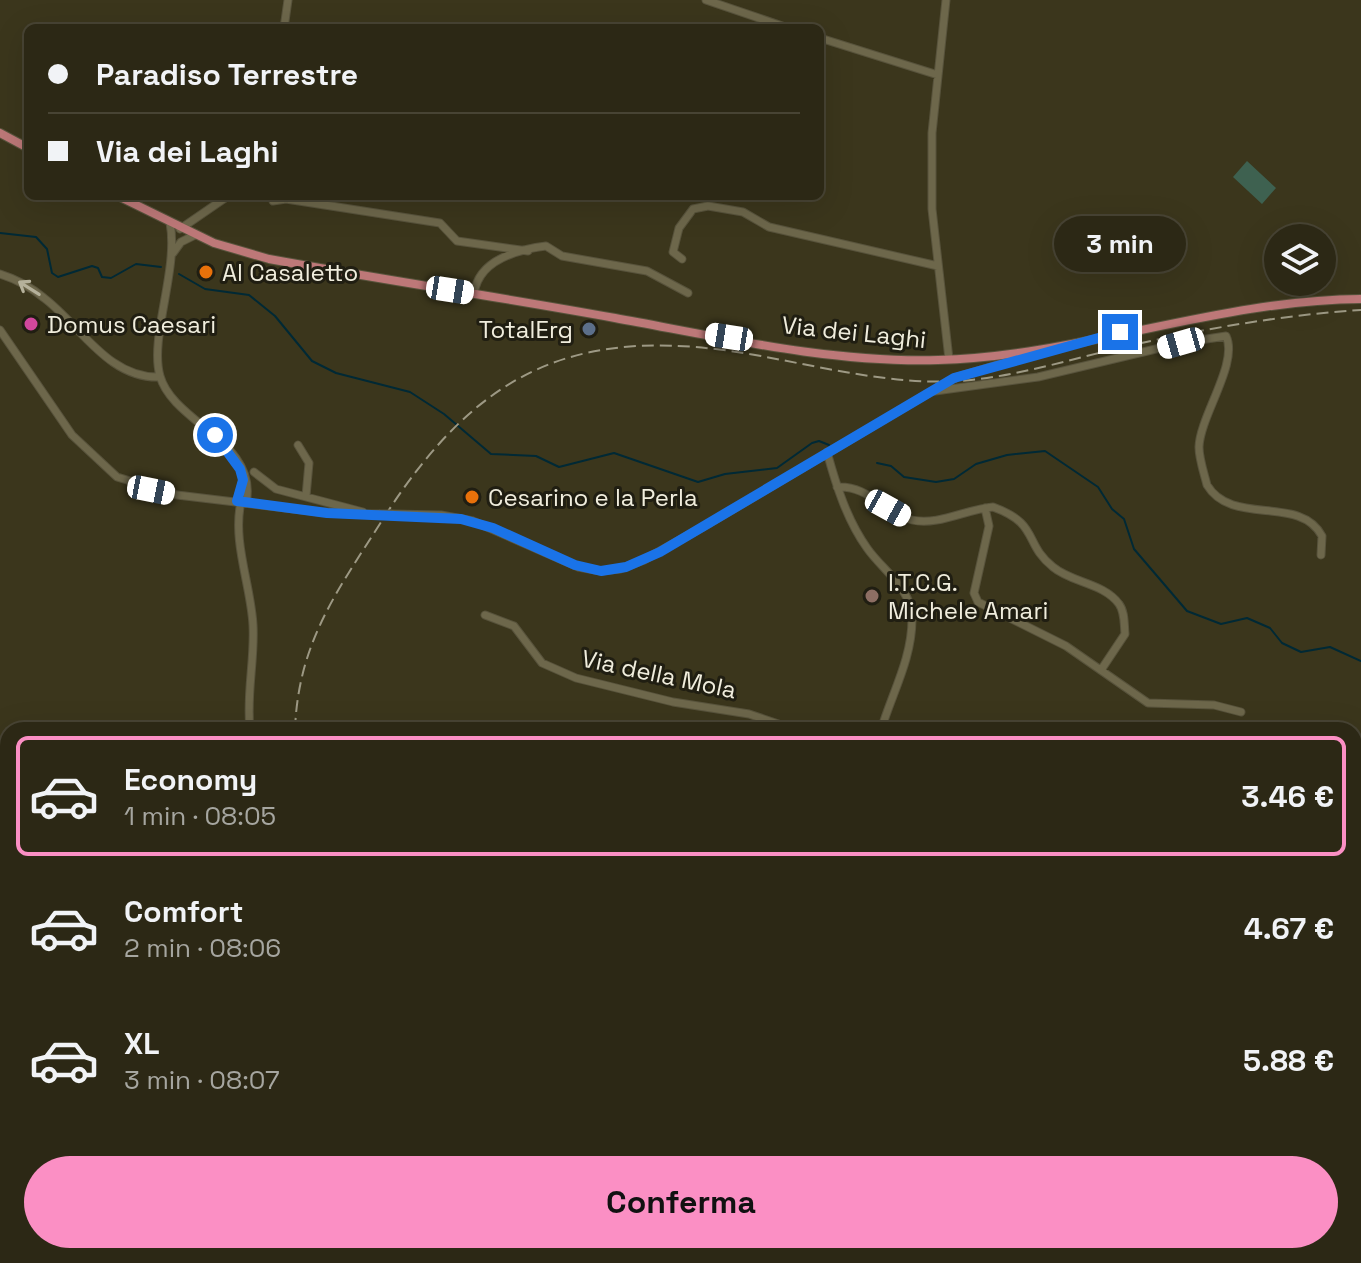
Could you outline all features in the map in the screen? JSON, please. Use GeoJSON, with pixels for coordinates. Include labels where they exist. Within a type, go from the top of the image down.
{"type":"FeatureCollection","features":[{"type":"Feature","properties":{"kind":"main road"},"geometry":{"type":"LineString","coordinates":[[0,133],[24,146]]}},
{"type":"Feature","properties":{"kind":"main road","name":"Via dei Laghi"},"geometry":{"type":"LineString","coordinates":[[125,200],[177,229],[269,259],[819,352],[949,359],[1054,348],[1266,305],[1361,299]]}},
{"type":"Feature","properties":{"kind":"street"},"geometry":{"type":"LineString","coordinates":[[285,24],[288,0]]}},
{"type":"Feature","properties":{"kind":"street"},"geometry":{"type":"LineString","coordinates":[[946,0],[932,133],[932,209],[949,359]]}},
{"type":"Feature","properties":{"kind":"street"},"geometry":{"type":"LineString","coordinates":[[704,1],[776,24]]}},
{"type":"Feature","properties":{"kind":"street"},"geometry":{"type":"LineString","coordinates":[[824,39],[938,75]]}},
{"type":"Feature","properties":{"kind":"street"},"geometry":{"type":"LineString","coordinates":[[222,200],[177,229],[160,343],[160,377],[177,401],[228,448],[243,480],[239,524],[253,629],[249,722]]}},
{"type":"Feature","properties":{"kind":"street"},"geometry":{"type":"LineString","coordinates":[[273,201],[280,200]]}},
{"type":"Feature","properties":{"kind":"street"},"geometry":{"type":"LineString","coordinates":[[292,200],[440,223],[457,241],[528,251]]}},
{"type":"Feature","properties":{"kind":"street"},"geometry":{"type":"LineString","coordinates":[[682,259],[673,252],[679,228],[693,209],[708,206],[745,212],[769,227],[938,266]]}},
{"type":"Feature","properties":{"kind":"street"},"geometry":{"type":"LineString","coordinates":[[177,229],[181,242]]}},
{"type":"Feature","properties":{"kind":"street"},"geometry":{"type":"LineString","coordinates":[[173,253],[181,242],[195,235]]}},
{"type":"Feature","properties":{"kind":"street"},"geometry":{"type":"LineString","coordinates":[[474,294],[478,275],[487,265],[546,246],[562,256],[647,271],[688,293]]}},
{"type":"Feature","properties":{"kind":"street"},"geometry":{"type":"LineString","coordinates":[[0,274],[42,296],[104,355],[139,374],[160,377]]}},
{"type":"Feature","properties":{"kind":"street"},"geometry":{"type":"LineString","coordinates":[[0,330],[72,435],[111,474],[151,490],[369,514],[441,515],[473,521],[575,565],[611,571],[651,557],[966,374],[1054,348]]}},
{"type":"Feature","properties":{"kind":"street"},"geometry":{"type":"LineString","coordinates":[[933,391],[1038,377],[1181,343],[1226,336],[1229,342],[1226,361],[1199,442],[1207,485],[1236,508],[1289,515],[1311,523],[1322,536],[1321,555]]}},
{"type":"Feature","properties":{"kind":"street"},"geometry":{"type":"LineString","coordinates":[[298,445],[309,463],[306,496]]}},
{"type":"Feature","properties":{"kind":"street"},"geometry":{"type":"LineString","coordinates":[[827,452],[837,487],[866,548],[891,573],[912,614],[908,661],[888,702],[883,722]]}},
{"type":"Feature","properties":{"kind":"street"},"geometry":{"type":"LineString","coordinates":[[254,472],[276,489],[369,514]]}},
{"type":"Feature","properties":{"kind":"street"},"geometry":{"type":"LineString","coordinates":[[837,487],[862,490],[915,520],[985,508],[1005,511],[1024,523],[1042,558],[1054,569],[1118,602],[1125,634],[1101,670]]}},
{"type":"Feature","properties":{"kind":"street"},"geometry":{"type":"LineString","coordinates":[[985,508],[989,526],[974,593],[976,600],[1058,641],[1148,703],[1214,705],[1241,712]]}},
{"type":"Feature","properties":{"kind":"street","name":"Via della Mola"},"geometry":{"type":"LineString","coordinates":[[485,615],[514,626],[542,663],[576,678],[673,702],[749,714],[772,722]]}},
{"type":"Feature","properties":{"kind":"green space"},"geometry":{"type":"Polygon","coordinates":[[[1247,161],[1276,188],[1262,204],[1233,177],[1247,161]]]}},
{"type":"Feature","properties":{"kind":"waterway"},"geometry":{"type":"LineString","coordinates":[[0,233],[36,237],[47,249],[52,273],[58,277],[92,266],[98,268],[102,277],[111,278],[136,264],[161,267]]}},
{"type":"Feature","properties":{"kind":"waterway"},"geometry":{"type":"LineString","coordinates":[[179,274],[205,289],[249,295],[275,316],[312,361],[336,373],[410,392],[444,414],[491,454],[536,456],[559,467],[614,453],[698,482],[725,474],[777,468],[812,443],[819,441],[829,445]]}},
{"type":"Feature","properties":{"kind":"waterway"},"geometry":{"type":"LineString","coordinates":[[877,463],[891,466],[904,477],[936,482],[954,479],[976,464],[1007,455],[1045,451],[1098,487],[1112,509],[1124,519],[1134,549],[1187,611],[1221,624],[1247,618],[1270,628],[1282,643],[1301,652],[1330,647],[1361,661]]}},
{"type":"Feature","properties":{"kind":"railway"},"geometry":{"type":"LineString","coordinates":[[296,722],[298,699],[312,643],[336,594],[383,519],[420,466],[458,424],[498,391],[542,367],[589,352],[640,346],[697,347],[885,378],[960,381],[1022,372],[1213,329],[1301,315],[1361,310]]}},
{"type":"Feature","properties":{"kind":"place","name":"Al Casaletto"},"geometry":{"type":"Point","coordinates":[206,272]}},
{"type":"Feature","properties":{"kind":"place","name":"Domus Caesari"},"geometry":{"type":"Point","coordinates":[31,324]}},
{"type":"Feature","properties":{"kind":"place","name":"TotalErg"},"geometry":{"type":"Point","coordinates":[589,329]}},
{"type":"Feature","properties":{"kind":"place","name":"Cesarino e la Perla"},"geometry":{"type":"Point","coordinates":[472,497]}},
{"type":"Feature","properties":{"kind":"place","name":"I.T.C.G. Michele Amari"},"geometry":{"type":"Point","coordinates":[872,596]}},
{"type":"Feature","properties":{"kind":"route"},"geometry":{"type":"LineString","coordinates":[[215,435],[231,452],[240,469],[243,480],[237,501],[327,513],[441,515],[493,528],[578,567],[611,571],[660,552],[954,378],[1120,332]]}}]}
